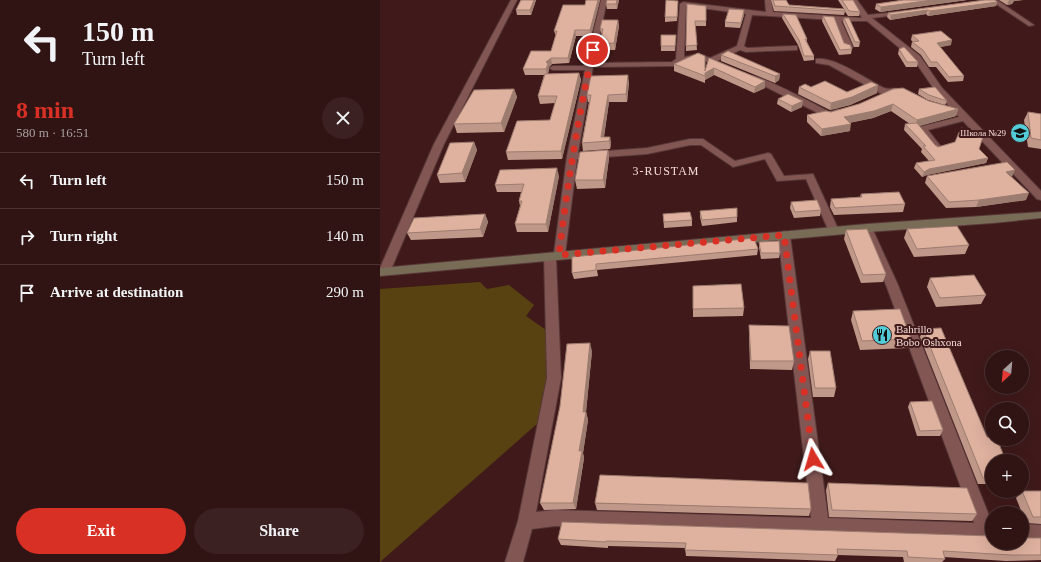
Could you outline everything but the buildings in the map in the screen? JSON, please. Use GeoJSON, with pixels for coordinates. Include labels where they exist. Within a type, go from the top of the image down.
{"type":"FeatureCollection","features":[{"type":"Feature","properties":{"kind":"main road"},"geometry":{"type":"LineString","coordinates":[[382,272],[784,235],[993,220],[1041,215]]}},
{"type":"Feature","properties":{"kind":"street"},"geometry":{"type":"LineString","coordinates":[[382,272],[438,144],[514,0]]}},
{"type":"Feature","properties":{"kind":"street"},"geometry":{"type":"LineString","coordinates":[[514,562],[526,521],[554,378],[554,255],[590,64],[604,0]]}},
{"type":"Feature","properties":{"kind":"street"},"geometry":{"type":"LineString","coordinates":[[768,0],[770,14]]}},
{"type":"Feature","properties":{"kind":"street"},"geometry":{"type":"LineString","coordinates":[[854,0],[866,17],[917,58],[939,90],[1005,165],[1041,197]]}},
{"type":"Feature","properties":{"kind":"street"},"geometry":{"type":"LineString","coordinates":[[991,0],[1031,25]]}},
{"type":"Feature","properties":{"kind":"street"},"geometry":{"type":"LineString","coordinates":[[674,2],[750,13],[821,16],[840,19],[864,20],[866,17],[910,11]]}},
{"type":"Feature","properties":{"kind":"street"},"geometry":{"type":"LineString","coordinates":[[680,60],[683,4]]}},
{"type":"Feature","properties":{"kind":"street"},"geometry":{"type":"LineString","coordinates":[[740,47],[750,13]]}},
{"type":"Feature","properties":{"kind":"street"},"geometry":{"type":"LineString","coordinates":[[840,19],[837,20],[850,47]]}},
{"type":"Feature","properties":{"kind":"street"},"geometry":{"type":"LineString","coordinates":[[740,47],[746,50],[794,48]]}},
{"type":"Feature","properties":{"kind":"street"},"geometry":{"type":"LineString","coordinates":[[710,61],[740,47]]}},
{"type":"Feature","properties":{"kind":"street"},"geometry":{"type":"LineString","coordinates":[[553,68],[585,68],[590,64],[674,64],[680,60],[699,56],[730,69]]}},
{"type":"Feature","properties":{"kind":"street"},"geometry":{"type":"LineString","coordinates":[[819,61],[831,63],[871,86],[889,92]]}},
{"type":"Feature","properties":{"kind":"street"},"geometry":{"type":"LineString","coordinates":[[743,75],[765,83],[829,115],[848,110]]}},
{"type":"Feature","properties":{"kind":"street"},"geometry":{"type":"LineString","coordinates":[[880,97],[889,92],[903,90],[908,94]]}},
{"type":"Feature","properties":{"kind":"street"},"geometry":{"type":"LineString","coordinates":[[944,110],[958,111]]}},
{"type":"Feature","properties":{"kind":"street"},"geometry":{"type":"LineString","coordinates":[[937,148],[922,129],[965,118]]}},
{"type":"Feature","properties":{"kind":"street"},"geometry":{"type":"LineString","coordinates":[[572,156],[626,153],[690,142],[703,142],[733,164],[768,156],[781,179],[810,176],[834,231]]}},
{"type":"Feature","properties":{"kind":"street"},"geometry":{"type":"LineString","coordinates":[[867,228],[892,285],[985,522]]}},
{"type":"Feature","properties":{"kind":"street"},"geometry":{"type":"LineString","coordinates":[[784,235],[820,525]]}},
{"type":"Feature","properties":{"kind":"street"},"geometry":{"type":"LineString","coordinates":[[526,521],[555,518],[820,525],[985,532]]}},
{"type":"Feature","properties":{"kind":"street"},"geometry":{"type":"LineString","coordinates":[[1029,533],[1041,534]]}},
{"type":"Feature","properties":{"kind":"shaded area"},"geometry":{"type":"Polygon","coordinates":[[[480,282],[487,289],[509,285],[534,305],[526,316],[546,330],[546,383],[538,423],[380,562],[380,289],[480,282]]]}},
{"type":"Feature","properties":{"kind":"place","name":"Школа №29"},"geometry":{"type":"Point","coordinates":[1020,133]}},
{"type":"Feature","properties":{"kind":"place","name":"Bahrillo Bobo Oshxona"},"geometry":{"type":"Point","coordinates":[882,335]}},
{"type":"Feature","properties":{"kind":"district","name":"3-RUSTAM"},"geometry":{"type":"Point","coordinates":[666,171]}},
{"type":"Feature","properties":{"kind":"route"},"geometry":{"type":"LineString","coordinates":[[593,50],[579,113],[565,197],[559,255],[784,235],[813,459]]}}]}
